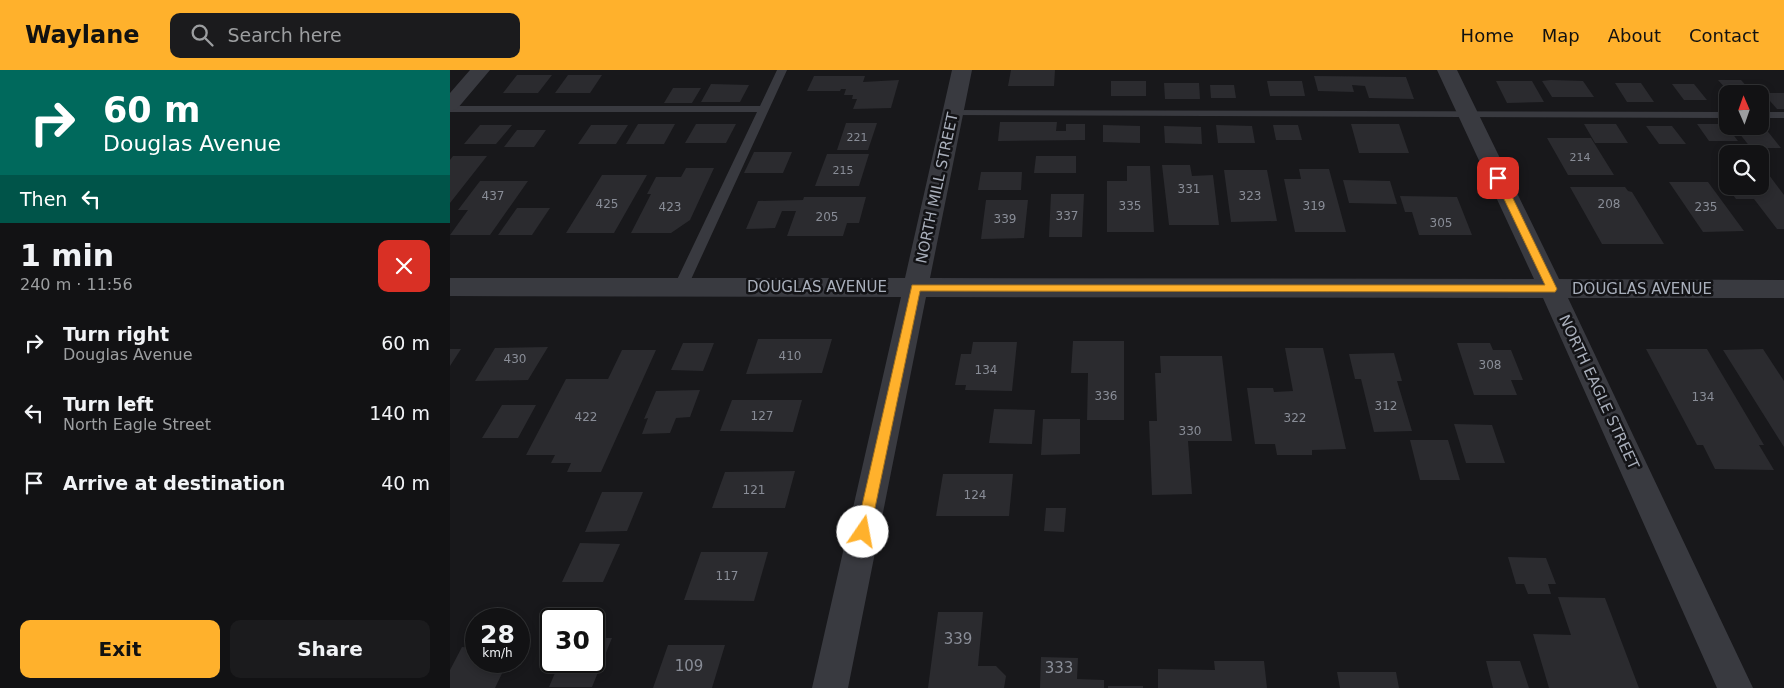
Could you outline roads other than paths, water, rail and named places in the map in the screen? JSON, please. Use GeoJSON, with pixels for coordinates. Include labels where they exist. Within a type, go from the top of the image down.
{"type":"FeatureCollection","features":[{"type":"Feature","properties":{"kind":"street"},"geometry":{"type":"LineString","coordinates":[[450,105],[480,70]]}},
{"type":"Feature","properties":{"kind":"street","name":"NORTH MILL STREET"},"geometry":{"type":"LineString","coordinates":[[830,688],[962,70]]}},
{"type":"Feature","properties":{"kind":"street","name":"NORTH EAGLE STREET"},"geometry":{"type":"LineString","coordinates":[[1447,70],[1552,289],[1735,688]]}},
{"type":"Feature","properties":{"kind":"street","name":"DOUGLAS AVENUE"},"geometry":{"type":"LineString","coordinates":[[450,287],[1784,289]]}},
{"type":"Feature","properties":{"kind":"lane"},"geometry":{"type":"LineString","coordinates":[[681,286],[782,70]]}},
{"type":"Feature","properties":{"kind":"lane"},"geometry":{"type":"LineString","coordinates":[[450,109],[762,110]]}},
{"type":"Feature","properties":{"kind":"lane"},"geometry":{"type":"LineString","coordinates":[[953,113],[1719,114]]}},
{"type":"Feature","properties":{"kind":"lane"},"geometry":{"type":"LineString","coordinates":[[1769,115],[1784,115]]}}]}
